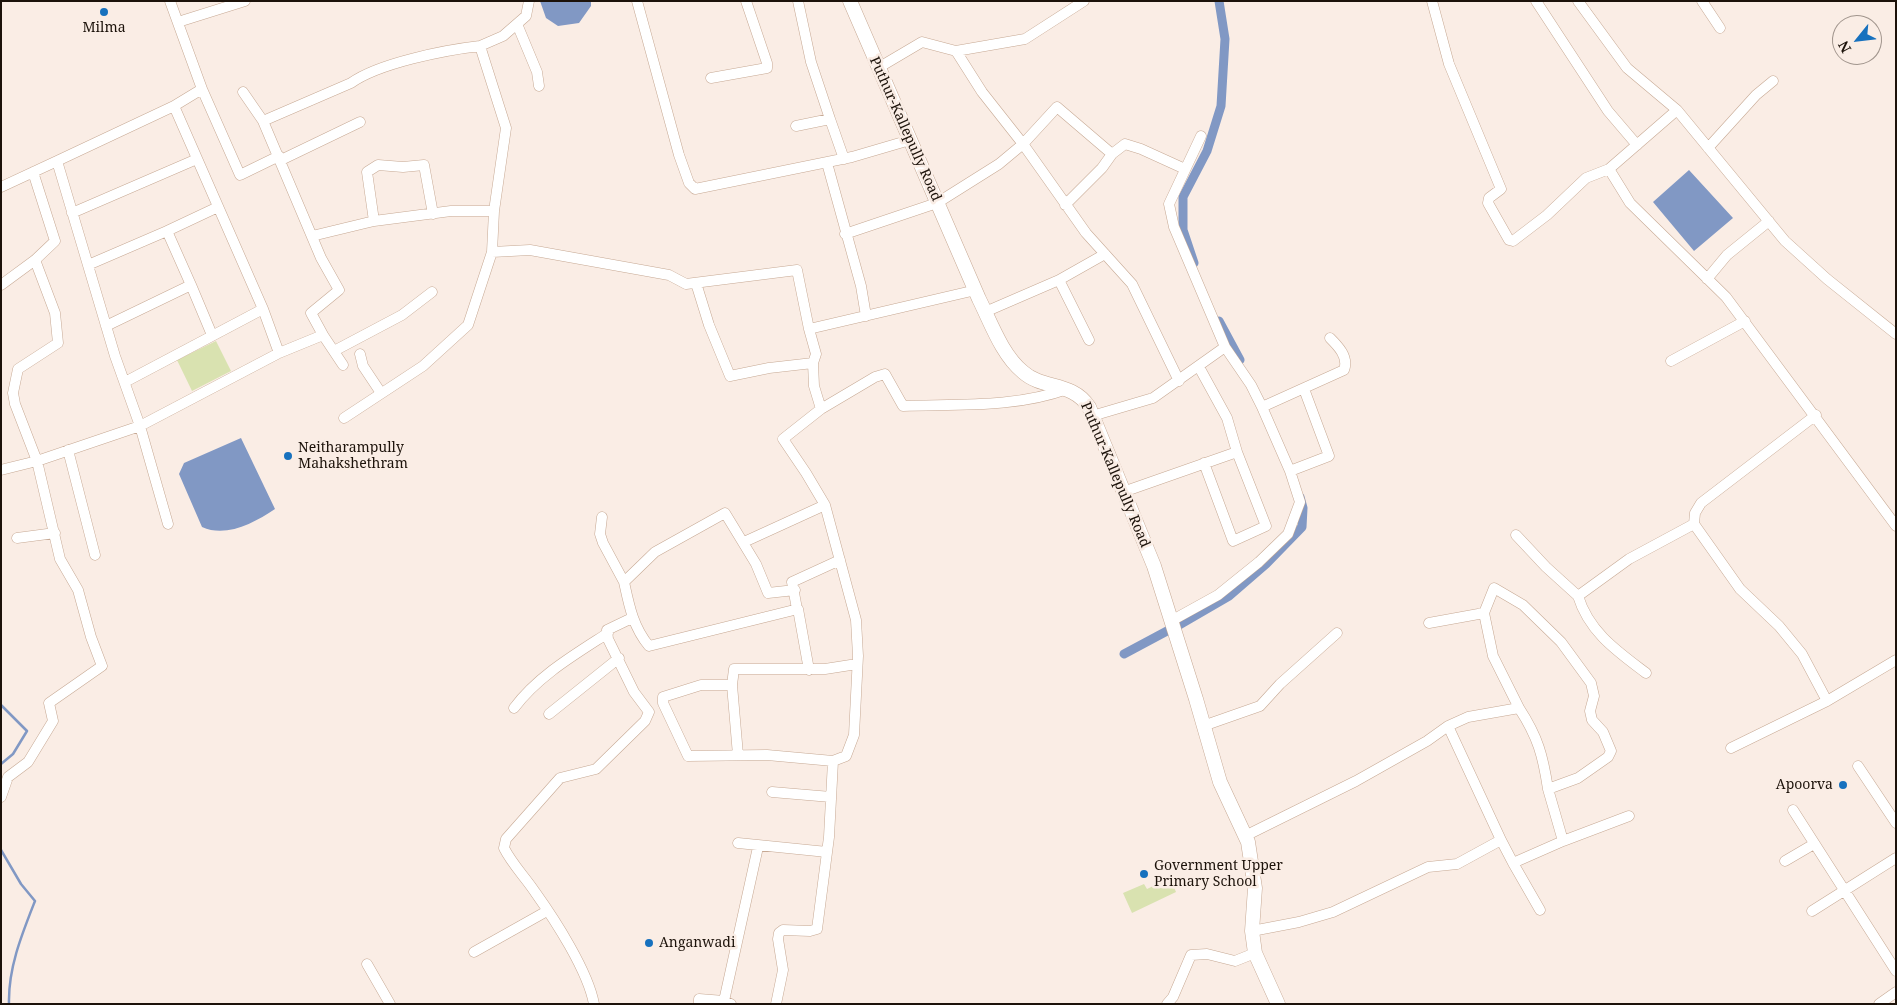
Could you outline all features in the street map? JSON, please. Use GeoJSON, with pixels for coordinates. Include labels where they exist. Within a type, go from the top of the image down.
{"type":"FeatureCollection","features":[{"type":"Feature","properties":{"kind":"main road","name":"Puthur-Kallepully Road"},"geometry":{"type":"LineString","coordinates":[[850,1],[985,312],[1013,362],[1024,373],[1083,397],[1092,416],[1154,566],[1220,782],[1245,836],[1253,863],[1256,888],[1252,931],[1255,953],[1278,1004]]}},
{"type":"Feature","properties":{"kind":"street"},"geometry":{"type":"LineString","coordinates":[[170,1],[202,89],[240,175],[360,122]]}},
{"type":"Feature","properties":{"kind":"street"},"geometry":{"type":"LineString","coordinates":[[178,22],[245,1]]}},
{"type":"Feature","properties":{"kind":"street"},"geometry":{"type":"LineString","coordinates":[[263,121],[351,83],[363,74],[447,50],[480,46],[502,36],[526,16],[529,1]]}},
{"type":"Feature","properties":{"kind":"street"},"geometry":{"type":"LineString","coordinates":[[636,1],[678,155],[689,183],[695,189],[844,159],[910,140]]}},
{"type":"Feature","properties":{"kind":"street"},"geometry":{"type":"LineString","coordinates":[[711,78],[767,68],[768,63],[746,1]]}},
{"type":"Feature","properties":{"kind":"street"},"geometry":{"type":"LineString","coordinates":[[798,1],[811,62],[844,159]]}},
{"type":"Feature","properties":{"kind":"street"},"geometry":{"type":"LineString","coordinates":[[878,68],[922,42],[956,51],[1025,39],[1084,1]]}},
{"type":"Feature","properties":{"kind":"street"},"geometry":{"type":"LineString","coordinates":[[1432,1],[1449,64],[1500,189],[1489,198],[1488,203],[1509,240],[1513,241],[1547,215],[1586,178],[1609,169],[1677,110]]}},
{"type":"Feature","properties":{"kind":"street"},"geometry":{"type":"LineString","coordinates":[[1536,1],[1608,111],[1637,145]]}},
{"type":"Feature","properties":{"kind":"street"},"geometry":{"type":"LineString","coordinates":[[1578,1],[1627,68],[1677,110],[1785,241],[1827,279],[1896,334]]}},
{"type":"Feature","properties":{"kind":"street"},"geometry":{"type":"LineString","coordinates":[[1705,2],[1720,28]]}},
{"type":"Feature","properties":{"kind":"street"},"geometry":{"type":"LineString","coordinates":[[517,24],[537,72],[539,86]]}},
{"type":"Feature","properties":{"kind":"street"},"geometry":{"type":"LineString","coordinates":[[344,418],[423,366],[468,325],[492,252],[494,211],[506,128],[480,46]]}},
{"type":"Feature","properties":{"kind":"street"},"geometry":{"type":"LineString","coordinates":[[956,51],[982,92],[1023,144],[1065,205],[1132,284],[1179,381]]}},
{"type":"Feature","properties":{"kind":"street"},"geometry":{"type":"LineString","coordinates":[[1708,148],[1756,95],[1773,82]]}},
{"type":"Feature","properties":{"kind":"street"},"geometry":{"type":"LineString","coordinates":[[1,186],[174,106],[202,89]]}},
{"type":"Feature","properties":{"kind":"street"},"geometry":{"type":"LineString","coordinates":[[243,92],[263,121],[312,236],[339,290],[311,313],[343,365]]}},
{"type":"Feature","properties":{"kind":"street"},"geometry":{"type":"LineString","coordinates":[[174,106],[263,309],[279,353]]}},
{"type":"Feature","properties":{"kind":"street"},"geometry":{"type":"LineString","coordinates":[[845,234],[937,203],[999,164],[1023,144],[1057,107],[1112,154]]}},
{"type":"Feature","properties":{"kind":"street"},"geometry":{"type":"LineString","coordinates":[[796,126],[830,119]]}},
{"type":"Feature","properties":{"kind":"street"},"geometry":{"type":"LineString","coordinates":[[1171,621],[1218,595],[1259,562],[1288,534],[1300,502],[1290,471],[1262,407],[1251,385],[1225,347],[1174,227],[1169,204],[1184,169],[1202,136]]}},
{"type":"Feature","properties":{"kind":"street"},"geometry":{"type":"LineString","coordinates":[[1065,205],[1102,168],[1112,154],[1125,144],[1141,148],[1184,169]]}},
{"type":"Feature","properties":{"kind":"street"},"geometry":{"type":"LineString","coordinates":[[72,213],[197,159]]}},
{"type":"Feature","properties":{"kind":"street"},"geometry":{"type":"LineString","coordinates":[[57,161],[106,326],[140,426],[168,524]]}},
{"type":"Feature","properties":{"kind":"street"},"geometry":{"type":"LineString","coordinates":[[827,162],[866,316]]}},
{"type":"Feature","properties":{"kind":"street"},"geometry":{"type":"LineString","coordinates":[[374,221],[367,172],[378,165],[403,167],[424,164],[432,214]]}},
{"type":"Feature","properties":{"kind":"street"},"geometry":{"type":"LineString","coordinates":[[1609,169],[1630,203],[1726,297],[1816,415],[1896,526]]}},
{"type":"Feature","properties":{"kind":"street"},"geometry":{"type":"LineString","coordinates":[[1,286],[35,260],[55,241],[33,172]]}},
{"type":"Feature","properties":{"kind":"street"},"geometry":{"type":"LineString","coordinates":[[88,265],[218,207]]}},
{"type":"Feature","properties":{"kind":"street"},"geometry":{"type":"LineString","coordinates":[[312,236],[374,221],[432,214],[494,211]]}},
{"type":"Feature","properties":{"kind":"street"},"geometry":{"type":"LineString","coordinates":[[1708,279],[1727,255],[1769,221]]}},
{"type":"Feature","properties":{"kind":"street"},"geometry":{"type":"LineString","coordinates":[[167,231],[212,335]]}},
{"type":"Feature","properties":{"kind":"street"},"geometry":{"type":"LineString","coordinates":[[492,252],[530,250],[669,275],[686,284],[797,270],[808,329],[816,354],[813,363],[814,386],[821,409]]}},
{"type":"Feature","properties":{"kind":"street"},"geometry":{"type":"LineString","coordinates":[[985,312],[1059,280],[1105,254]]}},
{"type":"Feature","properties":{"kind":"street"},"geometry":{"type":"LineString","coordinates":[[1,797],[8,778],[28,762],[53,722],[49,703],[102,666],[91,637],[78,590],[60,559],[37,461],[13,393],[18,369],[58,342],[55,313],[35,260]]}},
{"type":"Feature","properties":{"kind":"street"},"geometry":{"type":"LineString","coordinates":[[1059,280],[1089,340]]}},
{"type":"Feature","properties":{"kind":"street"},"geometry":{"type":"LineString","coordinates":[[696,283],[709,325],[730,376],[768,368],[813,363]]}},
{"type":"Feature","properties":{"kind":"street"},"geometry":{"type":"LineString","coordinates":[[106,326],[191,285]]}},
{"type":"Feature","properties":{"kind":"street"},"geometry":{"type":"LineString","coordinates":[[808,329],[976,290]]}},
{"type":"Feature","properties":{"kind":"street"},"geometry":{"type":"LineString","coordinates":[[334,351],[402,315],[432,292]]}},
{"type":"Feature","properties":{"kind":"street"},"geometry":{"type":"LineString","coordinates":[[124,382],[263,309]]}},
{"type":"Feature","properties":{"kind":"street"},"geometry":{"type":"LineString","coordinates":[[1671,361],[1745,321]]}},
{"type":"Feature","properties":{"kind":"street"},"geometry":{"type":"LineString","coordinates":[[1,470],[37,461],[140,426],[279,353],[323,335]]}},
{"type":"Feature","properties":{"kind":"street"},"geometry":{"type":"LineString","coordinates":[[1262,407],[1304,389],[1345,368],[1341,349],[1330,338]]}},
{"type":"Feature","properties":{"kind":"street"},"geometry":{"type":"LineString","coordinates":[[1092,416],[1153,398],[1225,347]]}},
{"type":"Feature","properties":{"kind":"street"},"geometry":{"type":"LineString","coordinates":[[360,354],[362,366],[381,393]]}},
{"type":"Feature","properties":{"kind":"street"},"geometry":{"type":"LineString","coordinates":[[1199,367],[1227,418],[1236,452],[1266,526],[1233,541],[1204,463]]}},
{"type":"Feature","properties":{"kind":"street"},"geometry":{"type":"LineString","coordinates":[[732,685],[702,685],[663,697],[662,703],[688,756],[738,754],[833,761],[846,756],[854,735],[857,664],[856,620],[825,505],[806,473],[782,439],[821,409],[875,377],[885,374],[902,406],[993,404],[1051,395],[1067,389]]}},
{"type":"Feature","properties":{"kind":"street"},"geometry":{"type":"LineString","coordinates":[[1290,471],[1329,456],[1304,389]]}},
{"type":"Feature","properties":{"kind":"street"},"geometry":{"type":"LineString","coordinates":[[1816,415],[1702,503],[1694,513],[1694,524],[1740,589],[1779,626],[1802,654],[1827,701]]}},
{"type":"Feature","properties":{"kind":"street"},"geometry":{"type":"LineString","coordinates":[[68,450],[96,555]]}},
{"type":"Feature","properties":{"kind":"street"},"geometry":{"type":"LineString","coordinates":[[1123,492],[1236,452]]}},
{"type":"Feature","properties":{"kind":"street"},"geometry":{"type":"LineString","coordinates":[[744,542],[825,505]]}},
{"type":"Feature","properties":{"kind":"street"},"geometry":{"type":"LineString","coordinates":[[624,582],[654,552],[726,514],[744,542],[768,593],[794,590]]}},
{"type":"Feature","properties":{"kind":"street"},"geometry":{"type":"LineString","coordinates":[[602,518],[600,534],[603,544],[624,582],[632,618],[641,636],[649,646],[797,609]]}},
{"type":"Feature","properties":{"kind":"street"},"geometry":{"type":"LineString","coordinates":[[1578,596],[1629,559],[1694,524]]}},
{"type":"Feature","properties":{"kind":"street"},"geometry":{"type":"LineString","coordinates":[[17,538],[55,533]]}},
{"type":"Feature","properties":{"kind":"street"},"geometry":{"type":"LineString","coordinates":[[1516,535],[1546,567],[1578,596],[1587,618],[1605,642],[1646,673]]}},
{"type":"Feature","properties":{"kind":"street"},"geometry":{"type":"LineString","coordinates":[[810,670],[792,582],[840,560]]}},
{"type":"Feature","properties":{"kind":"street"},"geometry":{"type":"LineString","coordinates":[[1548,789],[1578,778],[1608,757],[1611,752],[1603,732],[1592,720],[1590,711],[1593,688],[1561,642],[1523,605],[1494,588],[1484,613],[1494,656],[1544,756],[1548,789],[1563,841]]}},
{"type":"Feature","properties":{"kind":"street"},"geometry":{"type":"LineString","coordinates":[[1429,623],[1484,613]]}},
{"type":"Feature","properties":{"kind":"street"},"geometry":{"type":"LineString","coordinates":[[594,1004],[591,989],[547,911],[504,848],[506,839],[560,778],[596,769],[645,721],[649,712],[634,692],[619,658],[608,639],[607,630],[632,618]]}},
{"type":"Feature","properties":{"kind":"street"},"geometry":{"type":"LineString","coordinates":[[514,708],[527,691],[560,664],[608,633]]}},
{"type":"Feature","properties":{"kind":"street"},"geometry":{"type":"LineString","coordinates":[[1203,726],[1260,706],[1280,684],[1337,633]]}},
{"type":"Feature","properties":{"kind":"street"},"geometry":{"type":"LineString","coordinates":[[549,714],[619,658]]}},
{"type":"Feature","properties":{"kind":"street"},"geometry":{"type":"LineString","coordinates":[[1731,748],[1827,701],[1896,660]]}},
{"type":"Feature","properties":{"kind":"street"},"geometry":{"type":"LineString","coordinates":[[738,754],[732,685],[734,669],[810,670],[857,664]]}},
{"type":"Feature","properties":{"kind":"street"},"geometry":{"type":"LineString","coordinates":[[1245,836],[1356,781],[1427,741],[1448,726],[1468,717],[1519,708]]}},
{"type":"Feature","properties":{"kind":"street"},"geometry":{"type":"LineString","coordinates":[[1448,726],[1501,840],[1540,910]]}},
{"type":"Feature","properties":{"kind":"street"},"geometry":{"type":"LineString","coordinates":[[776,1004],[783,970],[778,939],[779,932],[782,930],[810,931],[817,929],[827,852],[833,761]]}},
{"type":"Feature","properties":{"kind":"street"},"geometry":{"type":"LineString","coordinates":[[1858,766],[1896,823]]}},
{"type":"Feature","properties":{"kind":"street"},"geometry":{"type":"LineString","coordinates":[[772,792],[831,797]]}},
{"type":"Feature","properties":{"kind":"street"},"geometry":{"type":"LineString","coordinates":[[1793,810],[1896,971]]}},
{"type":"Feature","properties":{"kind":"street"},"geometry":{"type":"LineString","coordinates":[[1513,863],[1563,841],[1629,816]]}},
{"type":"Feature","properties":{"kind":"street"},"geometry":{"type":"LineString","coordinates":[[1252,931],[1299,922],[1333,912],[1428,867],[1456,864],[1501,840]]}},
{"type":"Feature","properties":{"kind":"street"},"geometry":{"type":"LineString","coordinates":[[738,843],[758,847],[827,852]]}},
{"type":"Feature","properties":{"kind":"street"},"geometry":{"type":"LineString","coordinates":[[1785,861],[1814,844]]}},
{"type":"Feature","properties":{"kind":"street"},"geometry":{"type":"LineString","coordinates":[[699,1004],[699,999],[727,1002],[758,847]]}},
{"type":"Feature","properties":{"kind":"street"},"geometry":{"type":"LineString","coordinates":[[1812,910],[1896,858]]}},
{"type":"Feature","properties":{"kind":"street"},"geometry":{"type":"LineString","coordinates":[[474,952],[547,911]]}},
{"type":"Feature","properties":{"kind":"street"},"geometry":{"type":"LineString","coordinates":[[1167,1004],[1173,996],[1192,955],[1207,954],[1235,961],[1255,953]]}},
{"type":"Feature","properties":{"kind":"street"},"geometry":{"type":"LineString","coordinates":[[367,964],[390,1004]]}},
{"type":"Feature","properties":{"kind":"street"},"geometry":{"type":"LineString","coordinates":[[1880,1004],[1896,992]]}},
{"type":"Feature","properties":{"kind":"green space"},"geometry":{"type":"Polygon","coordinates":[[[216,341],[231,371],[192,391],[177,360],[216,341]]]}},
{"type":"Feature","properties":{"kind":"green space"},"geometry":{"type":"Polygon","coordinates":[[[1170,878],[1176,892],[1132,913],[1123,893],[1144,884],[1147,889],[1170,878]]]}},
{"type":"Feature","properties":{"kind":"water"},"geometry":{"type":"Polygon","coordinates":[[[540,1],[591,1],[591,6],[579,23],[558,26],[546,18],[540,1]]]}},
{"type":"Feature","properties":{"kind":"water"},"geometry":{"type":"Polygon","coordinates":[[[1689,170],[1733,218],[1694,251],[1653,202],[1689,170]]]}},
{"type":"Feature","properties":{"kind":"water"},"geometry":{"type":"Polygon","coordinates":[[[241,438],[275,509],[249,524],[230,530],[211,530],[202,527],[179,474],[184,463],[241,438]]]}},
{"type":"Feature","properties":{"kind":"waterway"},"geometry":{"type":"LineString","coordinates":[[1194,263],[1183,230],[1183,197],[1207,151],[1221,106],[1225,39],[1219,1]]}},
{"type":"Feature","properties":{"kind":"waterway"},"geometry":{"type":"LineString","coordinates":[[1219,321],[1240,360]]}},
{"type":"Feature","properties":{"kind":"waterway"},"geometry":{"type":"LineString","coordinates":[[1179,625],[1229,596],[1266,564],[1302,527],[1303,508],[1300,497]]}},
{"type":"Feature","properties":{"kind":"waterway"},"geometry":{"type":"LineString","coordinates":[[1124,654],[1167,631]]}},
{"type":"Feature","properties":{"kind":"waterway"},"geometry":{"type":"LineString","coordinates":[[1,705],[27,731],[13,754],[1,764]]}},
{"type":"Feature","properties":{"kind":"waterway"},"geometry":{"type":"LineString","coordinates":[[1,850],[21,884],[35,901],[13,964],[9,1004]]}},
{"type":"Feature","properties":{"kind":"place","name":"Milma"},"geometry":{"type":"Point","coordinates":[104,12]}},
{"type":"Feature","properties":{"kind":"place","name":"Neitharampully Mahakshethram"},"geometry":{"type":"Point","coordinates":[288,456]}},
{"type":"Feature","properties":{"kind":"place","name":"Apoorva"},"geometry":{"type":"Point","coordinates":[1843,785]}},
{"type":"Feature","properties":{"kind":"place","name":"Government Upper Primary School"},"geometry":{"type":"Point","coordinates":[1144,874]}},
{"type":"Feature","properties":{"kind":"place","name":"Anganwadi"},"geometry":{"type":"Point","coordinates":[649,943]}}]}
